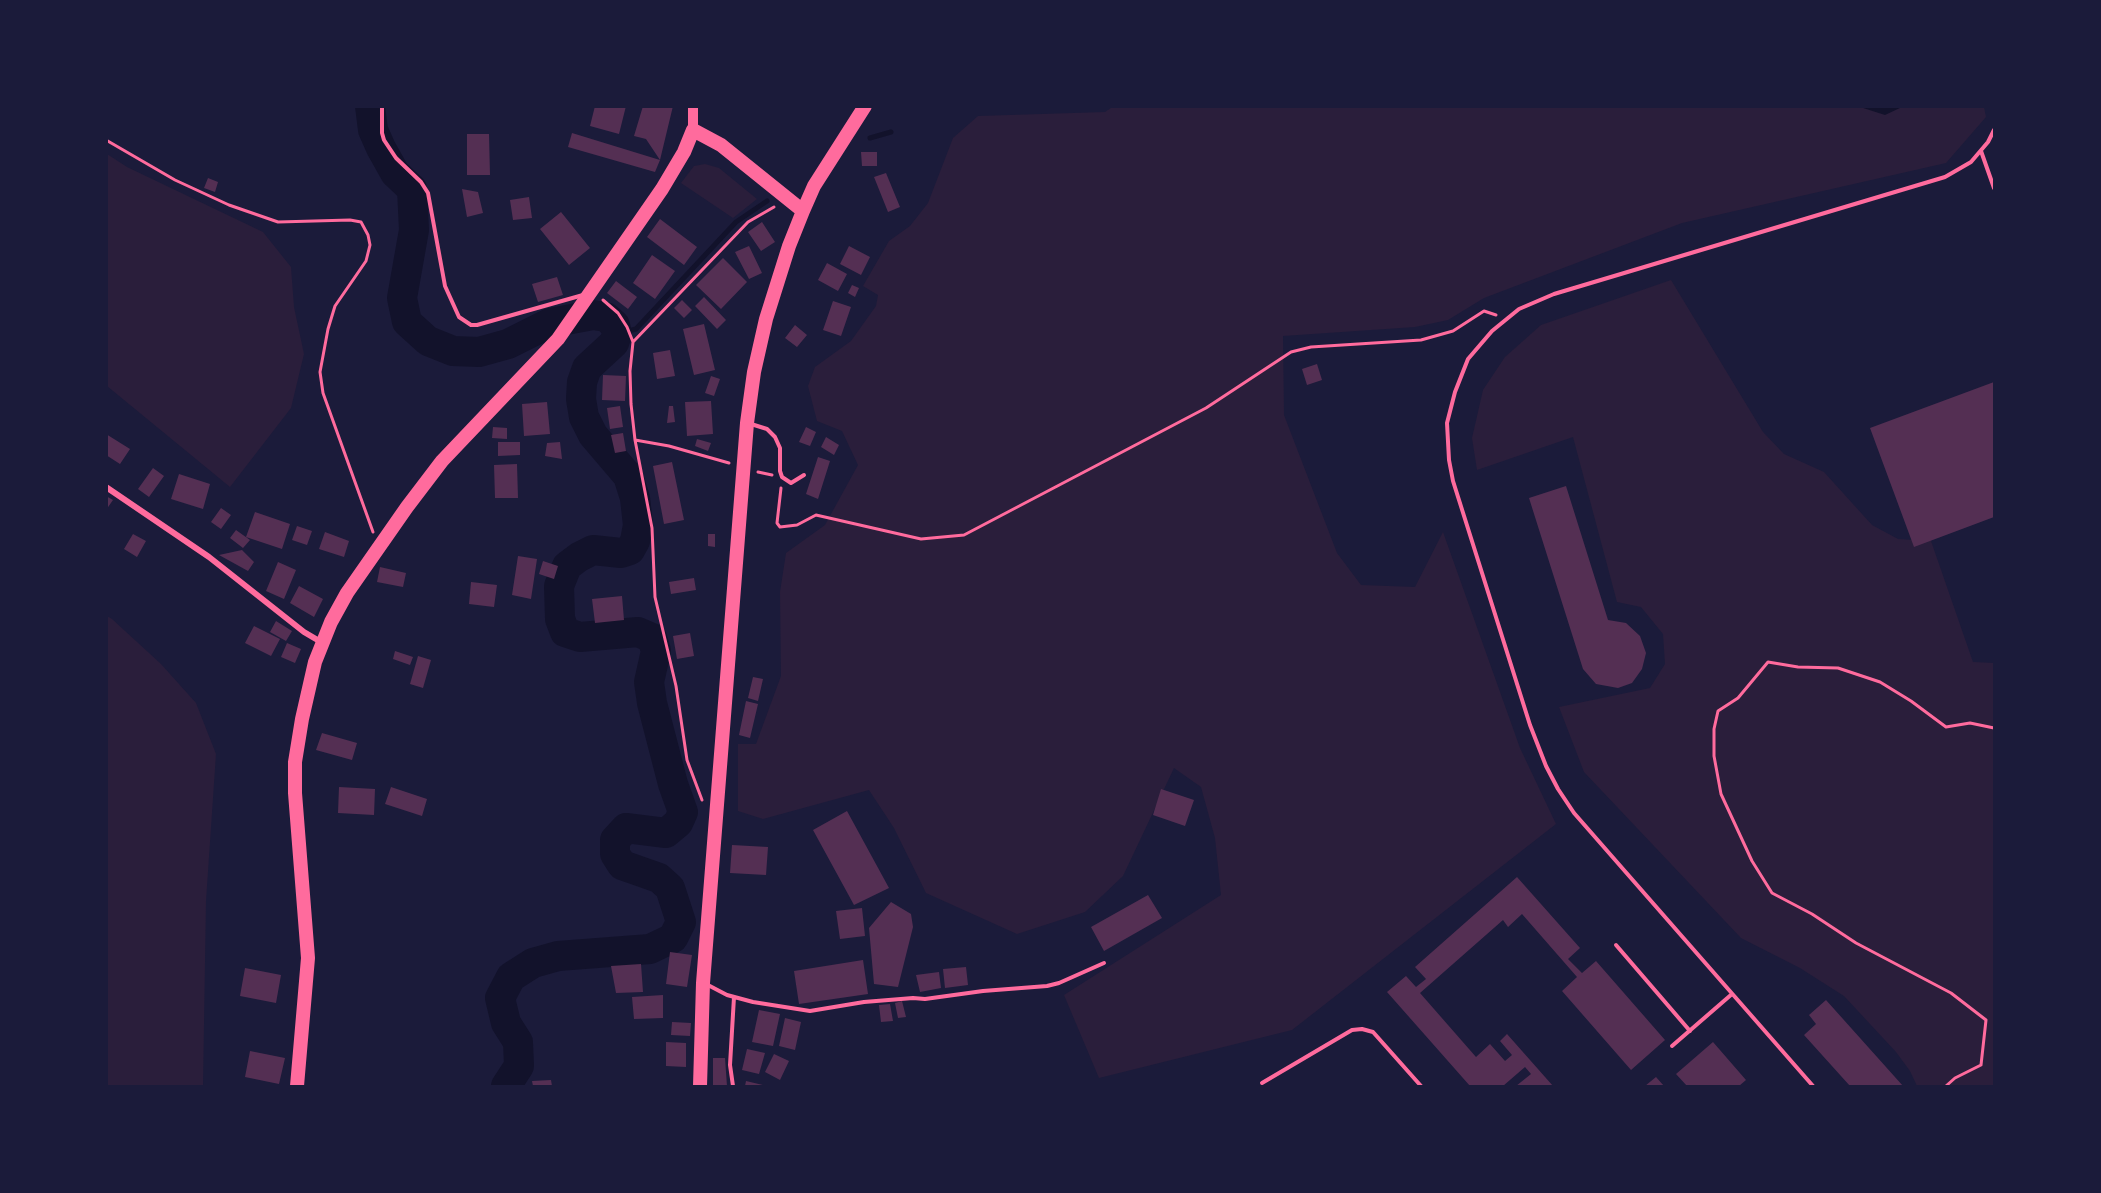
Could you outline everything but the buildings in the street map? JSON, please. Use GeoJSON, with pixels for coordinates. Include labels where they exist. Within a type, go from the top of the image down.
{"type":"FeatureCollection","features":[{"type":"Feature","properties":{"kind":"main road"},"geometry":{"type":"LineString","coordinates":[[700,1086],[703,983],[749,469],[747,423],[754,372],[766,319],[789,246],[803,211],[814,186],[865,106]]}},
{"type":"Feature","properties":{"kind":"main road"},"geometry":{"type":"LineString","coordinates":[[297,1086],[308,958],[294,794],[295,762],[309,682],[322,643],[347,593],[442,461],[558,339],[582,307],[662,189],[684,152],[693,130],[720,145],[803,211]]}},
{"type":"Feature","properties":{"kind":"street"},"geometry":{"type":"LineString","coordinates":[[693,106],[693,130]]}},
{"type":"Feature","properties":{"kind":"street"},"geometry":{"type":"LineString","coordinates":[[106,488],[209,557],[304,632],[322,643]]}},
{"type":"Feature","properties":{"kind":"lane"},"geometry":{"type":"LineString","coordinates":[[382,106],[384,140],[396,158],[421,182],[428,193],[445,286],[459,317],[471,325],[477,325],[592,292]]}},
{"type":"Feature","properties":{"kind":"lane"},"geometry":{"type":"LineString","coordinates":[[1813,1086],[1574,813],[1558,789],[1546,766],[1530,724],[1454,480],[1447,442],[1450,407],[1468,359],[1480,344],[1506,319],[1536,300],[1934,181],[1971,162],[1989,142],[1995,130]]}},
{"type":"Feature","properties":{"kind":"lane"},"geometry":{"type":"LineString","coordinates":[[1989,142],[1995,140]]}},
{"type":"Feature","properties":{"kind":"lane"},"geometry":{"type":"LineString","coordinates":[[1981,151],[1995,188]]}},
{"type":"Feature","properties":{"kind":"lane"},"geometry":{"type":"LineString","coordinates":[[747,423],[767,429],[775,437],[780,448],[782,477],[791,483],[804,475]]}},
{"type":"Feature","properties":{"kind":"lane"},"geometry":{"type":"LineString","coordinates":[[1616,945],[1690,1031]]}},
{"type":"Feature","properties":{"kind":"lane"},"geometry":{"type":"LineString","coordinates":[[703,983],[734,997],[782,1008],[810,1011],[864,1002],[926,999],[983,991],[1047,986],[1104,963]]}},
{"type":"Feature","properties":{"kind":"lane"},"geometry":{"type":"LineString","coordinates":[[1672,1046],[1732,994]]}},
{"type":"Feature","properties":{"kind":"lane"},"geometry":{"type":"LineString","coordinates":[[734,997],[730,1065],[734,1086]]}},
{"type":"Feature","properties":{"kind":"lane"},"geometry":{"type":"LineString","coordinates":[[1262,1083],[1352,1030],[1362,1029],[1373,1032],[1421,1086]]}},
{"type":"Feature","properties":{"kind":"path"},"geometry":{"type":"LineString","coordinates":[[106,140],[175,180],[229,205],[278,222],[350,220],[361,222],[370,245],[366,261],[335,306],[320,372],[322,393],[380,546]]}},
{"type":"Feature","properties":{"kind":"path"},"geometry":{"type":"LineString","coordinates":[[633,342],[748,222],[786,199]]}},
{"type":"Feature","properties":{"kind":"path"},"geometry":{"type":"LineString","coordinates":[[592,292],[618,312],[633,342],[630,371],[635,440],[652,528],[655,597],[676,686],[687,760],[704,803]]}},
{"type":"Feature","properties":{"kind":"path"},"geometry":{"type":"LineString","coordinates":[[635,440],[669,446],[782,477],[777,523],[780,527],[797,525],[816,515],[921,539],[964,535],[1206,408],[1291,352],[1311,347],[1421,340],[1453,331],[1484,311],[1506,319]]}},
{"type":"Feature","properties":{"kind":"path"},"geometry":{"type":"LineString","coordinates":[[1946,1086],[1955,1078],[1981,1065],[1986,1020],[1951,993],[1856,943],[1812,914],[1772,893],[1752,861],[1721,794],[1714,756],[1714,729],[1718,711],[1738,698],[1768,662],[1798,667],[1838,668],[1880,682],[1946,727],[1970,723],[1995,728]]}},
{"type":"Feature","properties":{"kind":"shaded area"},"geometry":{"type":"Polygon","coordinates":[[[1114,106],[1984,107],[1986,117],[1946,163],[1682,223],[1484,298],[1448,320],[1415,327],[1283,336],[1284,415],[1337,553],[1361,585],[1415,587],[1443,532],[1520,748],[1556,824],[1292,1030],[1099,1078],[1064,995],[1221,895],[1215,838],[1201,787],[1174,768],[1123,876],[1085,912],[1017,934],[926,893],[894,828],[869,790],[763,819],[738,811],[738,744],[756,744],[781,676],[780,592],[786,553],[825,525],[858,465],[842,431],[817,421],[808,386],[815,367],[851,341],[876,306],[878,295],[863,286],[889,241],[910,226],[928,203],[953,138],[978,116],[1105,112],[1114,106]]]}},
{"type":"Feature","properties":{"kind":"shaded area"},"geometry":{"type":"Polygon","coordinates":[[[1860,107],[1902,107],[1885,115],[1860,107]]]}},
{"type":"Feature","properties":{"kind":"shaded area"},"geometry":{"type":"Polygon","coordinates":[[[107,154],[127,167],[263,232],[291,267],[294,307],[304,354],[291,408],[230,487],[107,386],[107,154]]]}},
{"type":"Feature","properties":{"kind":"shaded area"},"geometry":{"type":"Polygon","coordinates":[[[705,164],[719,168],[757,199],[733,218],[681,183],[694,166],[705,164]]]}},
{"type":"Feature","properties":{"kind":"shaded area"},"geometry":{"type":"Polygon","coordinates":[[[1671,280],[1763,432],[1784,454],[1824,472],[1872,525],[1898,539],[1931,541],[1973,662],[1994,663],[1994,1086],[1917,1086],[1910,1071],[1896,1052],[1844,996],[1800,968],[1741,938],[1584,772],[1559,707],[1650,688],[1665,664],[1663,634],[1641,607],[1617,602],[1573,437],[1477,470],[1472,438],[1483,390],[1505,357],[1541,325],[1671,280]]]}},
{"type":"Feature","properties":{"kind":"shaded area"},"geometry":{"type":"Polygon","coordinates":[[[107,616],[161,664],[196,703],[216,754],[206,901],[203,1086],[107,1086],[107,616]]]}},
{"type":"Feature","properties":{"kind":"waterway"},"geometry":{"type":"LineString","coordinates":[[370,106],[373,130],[381,148],[395,173],[412,189],[414,230],[402,298],[407,322],[428,341],[453,351],[479,352],[508,344],[550,323],[593,315],[606,317],[615,325],[617,334],[614,343],[587,368],[582,382],[581,399],[584,417],[593,435],[628,476],[635,498],[638,525],[635,541],[630,550],[621,553],[593,550],[567,566],[559,586],[560,619],[565,632],[580,637],[638,632],[652,638],[656,651],[649,682],[652,703],[673,784],[683,812],[678,823],[666,833],[626,828],[615,840],[615,854],[622,865],[659,878],[670,888],[681,922],[673,938],[650,949],[558,956],[533,963],[511,977],[500,998],[506,1023],[518,1042],[519,1066],[506,1086]]}},
{"type":"Feature","properties":{"kind":"waterway"},"geometry":{"type":"LineString","coordinates":[[870,138],[891,132]]}},
{"type":"Feature","properties":{"kind":"waterway"},"geometry":{"type":"LineString","coordinates":[[617,334],[636,329],[736,222],[767,201]]}}]}
